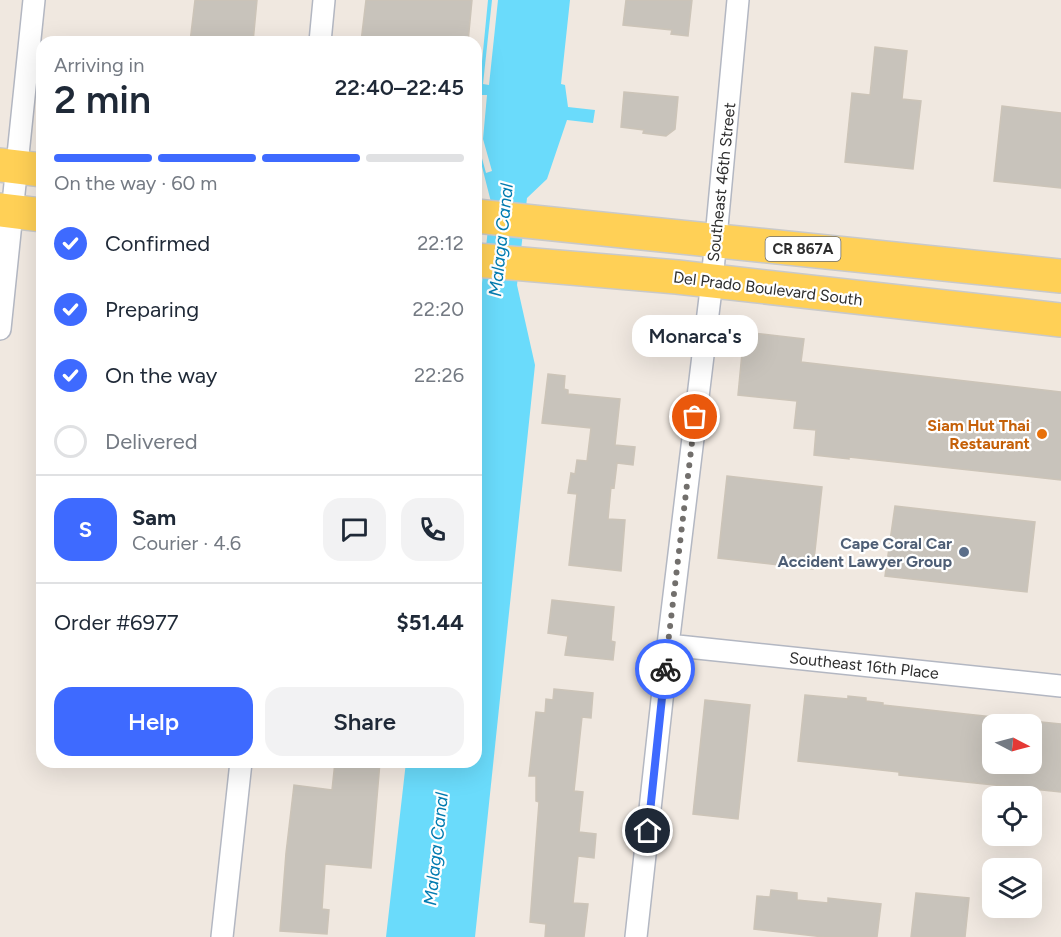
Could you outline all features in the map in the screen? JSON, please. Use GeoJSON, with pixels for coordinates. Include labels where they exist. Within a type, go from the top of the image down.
{"type":"FeatureCollection","features":[{"type":"Feature","properties":{"kind":"main road","name":"CR 867A"},"geometry":{"type":"LineString","coordinates":[[484,219],[545,223],[1061,276]]}},
{"type":"Feature","properties":{"kind":"main road","name":"Del Prado Boulevard South"},"geometry":{"type":"LineString","coordinates":[[482,260],[712,281],[1061,320]]}},
{"type":"Feature","properties":{"kind":"street"},"geometry":{"type":"LineString","coordinates":[[0,329],[18,212],[34,0]]}},
{"type":"Feature","properties":{"kind":"street"},"geometry":{"type":"LineString","coordinates":[[321,36],[324,0]]}},
{"type":"Feature","properties":{"kind":"street","name":"Southeast 46th Street"},"geometry":{"type":"LineString","coordinates":[[636,937],[668,645],[712,281],[738,0]]}},
{"type":"Feature","properties":{"kind":"street","name":"Southeast 16th Place"},"geometry":{"type":"LineString","coordinates":[[668,645],[1061,686]]}},
{"type":"Feature","properties":{"kind":"street"},"geometry":{"type":"LineString","coordinates":[[222,937],[240,768]]}},
{"type":"Feature","properties":{"kind":"water","name":"Malaga Canal"},"geometry":{"type":"Polygon","coordinates":[[[488,0],[570,0],[561,84],[565,85],[568,107],[595,110],[593,123],[567,120],[547,179],[527,198],[517,285],[535,365],[475,937],[386,937],[405,768],[482,768],[482,283],[491,202],[482,167],[482,62],[488,0]]]}},
{"type":"Feature","properties":{"kind":"pier"},"geometry":{"type":"Polygon","coordinates":[[[492,0],[498,0],[489,85],[483,84],[492,0]]]}},
{"type":"Feature","properties":{"kind":"pier"},"geometry":{"type":"Polygon","coordinates":[[[482,95],[487,95],[483,139],[492,171],[486,173],[482,158],[482,95]]]}},
{"type":"Feature","properties":{"kind":"building"},"geometry":{"type":"Polygon","coordinates":[[[195,0],[257,0],[254,36],[191,36],[195,0]]]}},
{"type":"Feature","properties":{"kind":"building"},"geometry":{"type":"Polygon","coordinates":[[[366,0],[472,0],[469,36],[362,36],[366,0]]]}},
{"type":"Feature","properties":{"kind":"building"},"geometry":{"type":"Polygon","coordinates":[[[626,0],[692,0],[688,36],[671,34],[672,30],[623,25],[626,0]]]}},
{"type":"Feature","properties":{"kind":"building"},"geometry":{"type":"Polygon","coordinates":[[[875,47],[907,51],[902,99],[921,101],[913,169],[845,162],[852,93],[870,95],[875,47]]]}},
{"type":"Feature","properties":{"kind":"building"},"geometry":{"type":"Polygon","coordinates":[[[624,92],[678,97],[675,129],[666,136],[621,127],[624,92]]]}},
{"type":"Feature","properties":{"kind":"building"},"geometry":{"type":"Polygon","coordinates":[[[1002,106],[1061,113],[1061,188],[994,181],[1002,106]]]}},
{"type":"Feature","properties":{"kind":"building"},"geometry":{"type":"Polygon","coordinates":[[[744,332],[804,339],[801,362],[1061,392],[1061,480],[814,455],[816,430],[794,428],[797,401],[738,395],[744,332]]]}},
{"type":"Feature","properties":{"kind":"building"},"geometry":{"type":"Polygon","coordinates":[[[548,374],[565,376],[564,389],[568,390],[568,394],[620,399],[615,445],[635,447],[633,465],[617,463],[614,488],[611,487],[608,519],[625,520],[621,571],[569,565],[577,494],[568,493],[571,473],[575,474],[577,460],[587,461],[591,428],[542,423],[548,374]]]}},
{"type":"Feature","properties":{"kind":"building"},"geometry":{"type":"Polygon","coordinates":[[[727,476],[822,487],[813,569],[718,558],[727,476]]]}},
{"type":"Feature","properties":{"kind":"building"},"geometry":{"type":"Polygon","coordinates":[[[895,506],[1035,522],[1027,592],[885,576],[895,506]]]}},
{"type":"Feature","properties":{"kind":"building"},"geometry":{"type":"Polygon","coordinates":[[[552,600],[614,607],[611,641],[615,642],[613,660],[565,655],[568,636],[548,633],[552,600]]]}},
{"type":"Feature","properties":{"kind":"building"},"geometry":{"type":"Polygon","coordinates":[[[554,689],[593,693],[591,718],[582,717],[574,791],[583,792],[579,832],[596,834],[594,858],[578,856],[573,903],[588,904],[584,937],[545,937],[546,924],[530,922],[539,802],[536,801],[536,776],[529,776],[536,712],[545,713],[546,699],[553,700],[554,689]]]}},
{"type":"Feature","properties":{"kind":"building"},"geometry":{"type":"Polygon","coordinates":[[[805,695],[848,699],[848,696],[866,698],[866,701],[883,703],[883,705],[982,716],[982,774],[1042,774],[1042,722],[1061,724],[1061,792],[1042,790],[1042,786],[1004,786],[798,761],[805,695]]]}},
{"type":"Feature","properties":{"kind":"building"},"geometry":{"type":"Polygon","coordinates":[[[705,700],[750,705],[738,819],[693,814],[705,700]]]}},
{"type":"Feature","properties":{"kind":"building"},"geometry":{"type":"Polygon","coordinates":[[[334,768],[379,768],[371,868],[325,864],[322,909],[329,910],[327,934],[280,931],[294,785],[332,790],[334,768]]]}},
{"type":"Feature","properties":{"kind":"building"},"geometry":{"type":"Polygon","coordinates":[[[771,890],[797,893],[797,900],[828,903],[828,898],[881,904],[877,937],[824,937],[754,929],[757,896],[770,897],[771,890]]]}},
{"type":"Feature","properties":{"kind":"building"},"geometry":{"type":"Polygon","coordinates":[[[916,893],[969,898],[965,937],[911,937],[916,893]]]}},
{"type":"Feature","properties":{"kind":"way so far"},"geometry":{"type":"LineString","coordinates":[[665,669],[695,417]]}},
{"type":"Feature","properties":{"kind":"place","name":"Monarca's"},"geometry":{"type":"Point","coordinates":[695,417]}},
{"type":"Feature","properties":{"kind":"place","name":"Siam Hut Thai Restaurant"},"geometry":{"type":"Point","coordinates":[1042,434]}},
{"type":"Feature","properties":{"kind":"place","name":"Cape Coral Car Accident Lawyer Group"},"geometry":{"type":"Point","coordinates":[964,552]}},
{"type":"Feature","properties":{"kind":"route"},"geometry":{"type":"LineString","coordinates":[[648,831],[665,669]]}}]}
